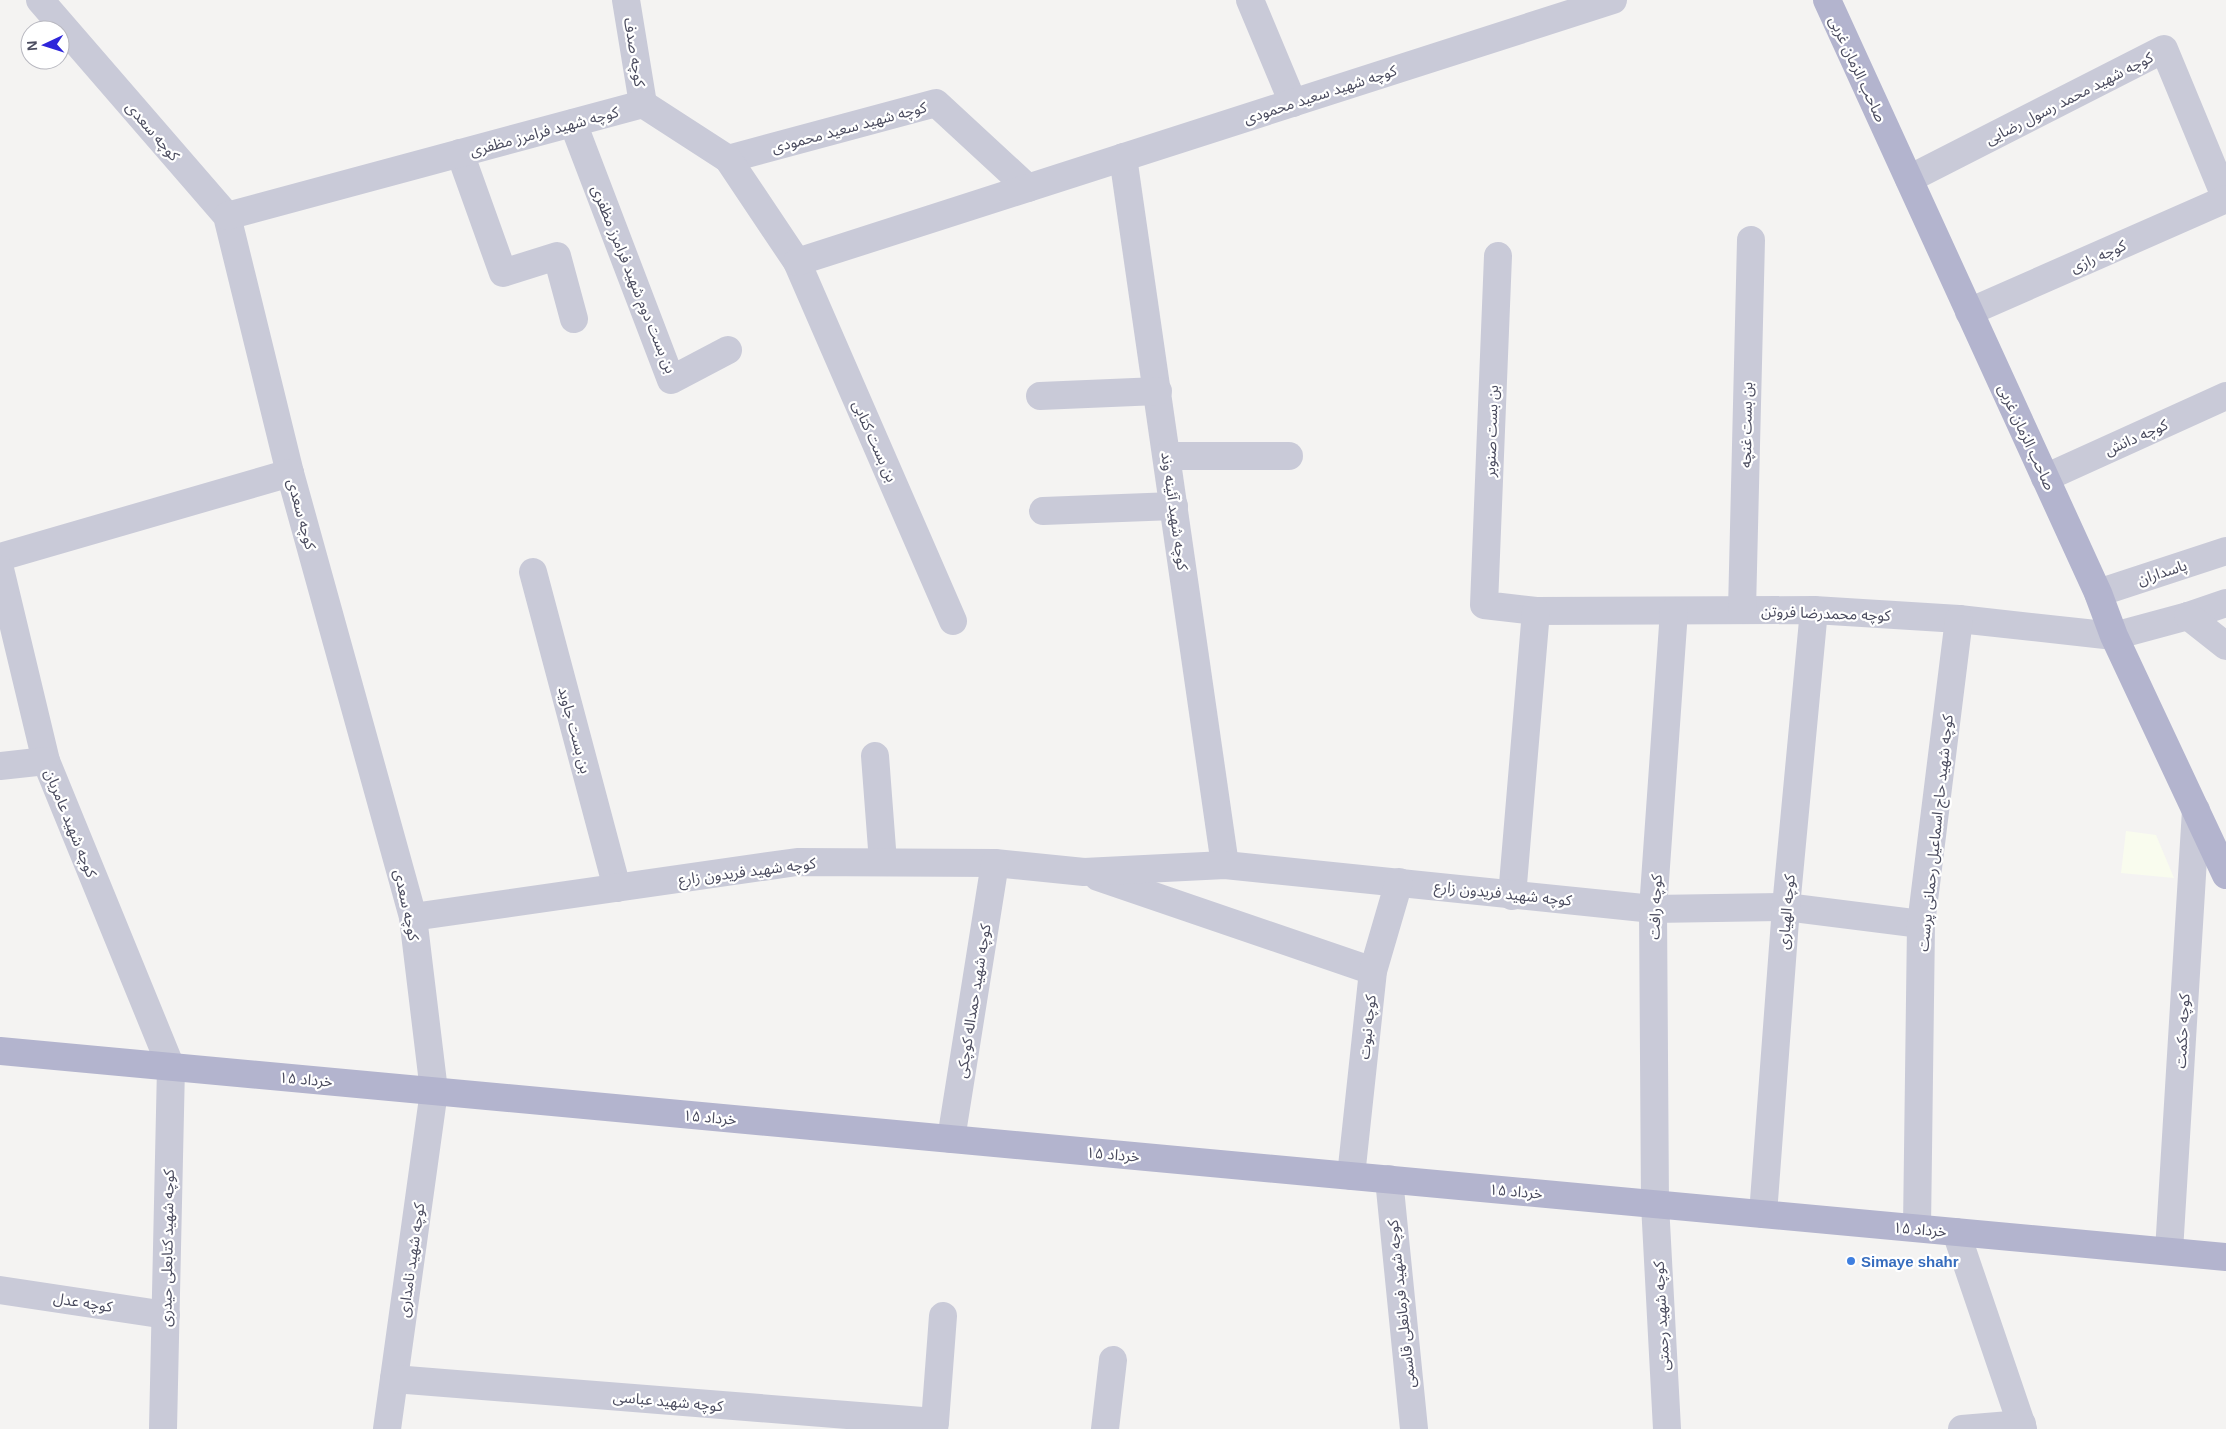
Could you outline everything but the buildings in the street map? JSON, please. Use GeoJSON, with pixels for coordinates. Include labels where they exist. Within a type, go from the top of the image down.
{"type":"FeatureCollection","features":[{"type":"Feature","properties":{"kind":"main road","name":"صاحب الزمان غربی"},"geometry":{"type":"LineString","coordinates":[[1827,0],[2098,593],[2114,636],[2226,875]]}},
{"type":"Feature","properties":{"kind":"main road","name":"۱۵ خرداد"},"geometry":{"type":"LineString","coordinates":[[0,1051],[2226,1257]]}},
{"type":"Feature","properties":{"kind":"street","name":"کوچه سعدی"},"geometry":{"type":"LineString","coordinates":[[40,0],[227,216],[290,473],[413,917],[434,1091]]}},
{"type":"Feature","properties":{"kind":"street","name":"کوچه صدف"},"geometry":{"type":"LineString","coordinates":[[626,0],[643,104]]}},
{"type":"Feature","properties":{"kind":"street"},"geometry":{"type":"LineString","coordinates":[[1250,0],[1293,103]]}},
{"type":"Feature","properties":{"kind":"street","name":"کوچه شهید سعید محمودی"},"geometry":{"type":"LineString","coordinates":[[797,262],[1613,0]]}},
{"type":"Feature","properties":{"kind":"street","name":"کوچه شهید محمد رسول رضایی"},"geometry":{"type":"LineString","coordinates":[[1908,179],[2164,49],[2226,199]]}},
{"type":"Feature","properties":{"kind":"street","name":"کوچه شهید سعید محمودی"},"geometry":{"type":"LineString","coordinates":[[728,159],[936,103],[1028,188]]}},
{"type":"Feature","properties":{"kind":"street","name":"کوچه شهید فرامرز مظفری"},"geometry":{"type":"LineString","coordinates":[[227,216],[643,104]]}},
{"type":"Feature","properties":{"kind":"street"},"geometry":{"type":"LineString","coordinates":[[643,104],[728,159],[797,262]]}},
{"type":"Feature","properties":{"kind":"street","name":"بن بست دوم شهید فرامرز مظفری"},"geometry":{"type":"LineString","coordinates":[[573,123],[671,380],[728,350]]}},
{"type":"Feature","properties":{"kind":"street"},"geometry":{"type":"LineString","coordinates":[[460,153],[503,273],[557,256],[574,319]]}},
{"type":"Feature","properties":{"kind":"street","name":"کوچه شهید آئینه وند"},"geometry":{"type":"LineString","coordinates":[[1124,157],[1225,865]]}},
{"type":"Feature","properties":{"kind":"street","name":"کوچه رازی"},"geometry":{"type":"LineString","coordinates":[[1969,312],[2226,199]]}},
{"type":"Feature","properties":{"kind":"street","name":"بن بست غنچه"},"geometry":{"type":"LineString","coordinates":[[1742,610],[1751,240]]}},
{"type":"Feature","properties":{"kind":"street","name":"بن بست صنوبر"},"geometry":{"type":"LineString","coordinates":[[1484,605],[1498,256]]}},
{"type":"Feature","properties":{"kind":"street","name":"بن بست کتابی"},"geometry":{"type":"LineString","coordinates":[[797,262],[953,621]]}},
{"type":"Feature","properties":{"kind":"street"},"geometry":{"type":"LineString","coordinates":[[1040,396],[1158,391]]}},
{"type":"Feature","properties":{"kind":"street","name":"کوچه دانش"},"geometry":{"type":"LineString","coordinates":[[2045,478],[2226,396]]}},
{"type":"Feature","properties":{"kind":"street"},"geometry":{"type":"LineString","coordinates":[[1167,456],[1289,456]]}},
{"type":"Feature","properties":{"kind":"street"},"geometry":{"type":"LineString","coordinates":[[0,557],[290,473]]}},
{"type":"Feature","properties":{"kind":"street"},"geometry":{"type":"LineString","coordinates":[[1043,511],[1174,506]]}},
{"type":"Feature","properties":{"kind":"street","name":"پاسداران"},"geometry":{"type":"LineString","coordinates":[[2098,593],[2226,551]]}},
{"type":"Feature","properties":{"kind":"street","name":"کوچه شهید عامریان"},"geometry":{"type":"LineString","coordinates":[[0,569],[46,761],[171,1067]]}},
{"type":"Feature","properties":{"kind":"street","name":"بن بست جاوید"},"geometry":{"type":"LineString","coordinates":[[533,572],[617,888]]}},
{"type":"Feature","properties":{"kind":"street"},"geometry":{"type":"LineString","coordinates":[[2114,636],[2188,616],[2226,603]]}},
{"type":"Feature","properties":{"kind":"street","name":"کوچه محمدرضا فروتن"},"geometry":{"type":"LineString","coordinates":[[1484,605],[1536,611],[1814,610],[1959,619],[2114,636]]}},
{"type":"Feature","properties":{"kind":"street","name":"کوچه الهیاری"},"geometry":{"type":"LineString","coordinates":[[1763,1214],[1786,907],[1814,610]]}},
{"type":"Feature","properties":{"kind":"street"},"geometry":{"type":"LineString","coordinates":[[1512,896],[1536,611]]}},
{"type":"Feature","properties":{"kind":"street","name":"کوچه رافت"},"geometry":{"type":"LineString","coordinates":[[1655,1204],[1653,909],[1674,611]]}},
{"type":"Feature","properties":{"kind":"street"},"geometry":{"type":"LineString","coordinates":[[2188,616],[2226,646]]}},
{"type":"Feature","properties":{"kind":"street","name":"کوچه شهید حاج اسماعیل رحمانی پرست"},"geometry":{"type":"LineString","coordinates":[[1917,1228],[1922,924],[1959,619]]}},
{"type":"Feature","properties":{"kind":"street"},"geometry":{"type":"LineString","coordinates":[[875,756],[883,862]]}},
{"type":"Feature","properties":{"kind":"street"},"geometry":{"type":"LineString","coordinates":[[0,766],[46,761]]}},
{"type":"Feature","properties":{"kind":"street","name":"کوچه حکمت"},"geometry":{"type":"LineString","coordinates":[[2170,1252],[2196,810]]}},
{"type":"Feature","properties":{"kind":"street","name":"کوچه شهید فریدون زارع"},"geometry":{"type":"LineString","coordinates":[[413,917],[797,862],[883,862],[995,863],[1084,872],[1225,865],[1653,909],[1786,907],[1922,924]]}},
{"type":"Feature","properties":{"kind":"street","name":"کوچه شهید حمداله کوچکی"},"geometry":{"type":"LineString","coordinates":[[951,1139],[995,863]]}},
{"type":"Feature","properties":{"kind":"street","name":"کوچه شهید فریدون زارع"},"geometry":{"type":"LineString","coordinates":[[1084,872],[1373,971]]}},
{"type":"Feature","properties":{"kind":"street","name":"کوچه نبوت"},"geometry":{"type":"LineString","coordinates":[[1351,1176],[1373,971],[1399,882]]}},
{"type":"Feature","properties":{"kind":"street","name":"کوچه شهید کتابعلی حیدری"},"geometry":{"type":"LineString","coordinates":[[163,1429],[171,1067]]}},
{"type":"Feature","properties":{"kind":"street","name":"کوچه شهید نامداری"},"geometry":{"type":"LineString","coordinates":[[388,1429],[434,1091]]}},
{"type":"Feature","properties":{"kind":"street","name":"کوچه شهید فرمانعلی قاسمی"},"geometry":{"type":"LineString","coordinates":[[1389,1179],[1414,1429]]}},
{"type":"Feature","properties":{"kind":"street","name":"کوچه شهید رحمتی"},"geometry":{"type":"LineString","coordinates":[[1655,1204],[1667,1429]]}},
{"type":"Feature","properties":{"kind":"street"},"geometry":{"type":"LineString","coordinates":[[1956,1232],[2022,1427],[1962,1429]]}},
{"type":"Feature","properties":{"kind":"street","name":"کوچه عدل"},"geometry":{"type":"LineString","coordinates":[[0,1290],[166,1315]]}},
{"type":"Feature","properties":{"kind":"street"},"geometry":{"type":"LineString","coordinates":[[935,1426],[943,1316]]}},
{"type":"Feature","properties":{"kind":"street"},"geometry":{"type":"LineString","coordinates":[[1105,1429],[1113,1360]]}},
{"type":"Feature","properties":{"kind":"street","name":"کوچه شهید عباسی"},"geometry":{"type":"LineString","coordinates":[[394,1379],[935,1426]]}},
{"type":"Feature","properties":{"kind":"shaded area"},"geometry":{"type":"Polygon","coordinates":[[[2126,831],[2156,835],[2174,878],[2121,873],[2126,831]]]}},
{"type":"Feature","properties":{"kind":"place","name":"Simaye shahr"},"geometry":{"type":"Point","coordinates":[1851,1261]}}]}
